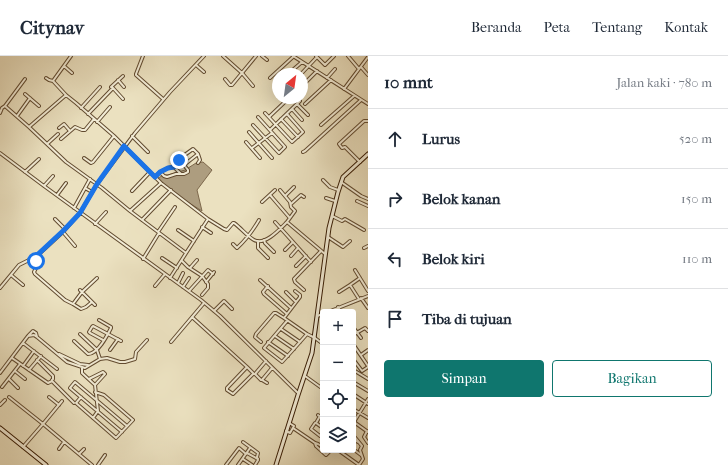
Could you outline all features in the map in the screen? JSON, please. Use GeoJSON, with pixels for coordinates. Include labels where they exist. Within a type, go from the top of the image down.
{"type":"FeatureCollection","features":[{"type":"Feature","properties":{"kind":"main road"},"geometry":{"type":"LineString","coordinates":[[276,465],[298,393],[312,354],[328,237],[338,190],[345,176],[368,154]]}},
{"type":"Feature","properties":{"kind":"main road"},"geometry":{"type":"LineString","coordinates":[[0,428],[46,465]]}},
{"type":"Feature","properties":{"kind":"street"},"geometry":{"type":"LineString","coordinates":[[53,81],[71,56]]}},
{"type":"Feature","properties":{"kind":"street"},"geometry":{"type":"LineString","coordinates":[[143,56],[136,76],[164,99]]}},
{"type":"Feature","properties":{"kind":"street"},"geometry":{"type":"LineString","coordinates":[[0,288],[19,265],[34,258],[63,232],[80,213],[97,184],[124,146],[164,99],[204,56]]}},
{"type":"Feature","properties":{"kind":"street"},"geometry":{"type":"LineString","coordinates":[[223,56],[242,73],[253,86]]}},
{"type":"Feature","properties":{"kind":"street"},"geometry":{"type":"LineString","coordinates":[[225,79],[230,85],[232,85],[256,56]]}},
{"type":"Feature","properties":{"kind":"street"},"geometry":{"type":"LineString","coordinates":[[262,56],[267,60]]}},
{"type":"Feature","properties":{"kind":"street"},"geometry":{"type":"LineString","coordinates":[[270,78],[294,56],[368,104]]}},
{"type":"Feature","properties":{"kind":"street"},"geometry":{"type":"LineString","coordinates":[[309,66],[317,57],[325,65],[334,56]]}},
{"type":"Feature","properties":{"kind":"street"},"geometry":{"type":"LineString","coordinates":[[348,56],[368,75]]}},
{"type":"Feature","properties":{"kind":"street"},"geometry":{"type":"LineString","coordinates":[[344,89],[368,57]]}},
{"type":"Feature","properties":{"kind":"street"},"geometry":{"type":"LineString","coordinates":[[295,68],[302,62]]}},
{"type":"Feature","properties":{"kind":"street"},"geometry":{"type":"LineString","coordinates":[[196,65],[204,72]]}},
{"type":"Feature","properties":{"kind":"street"},"geometry":{"type":"LineString","coordinates":[[64,66],[72,73]]}},
{"type":"Feature","properties":{"kind":"street"},"geometry":{"type":"LineString","coordinates":[[327,78],[335,69]]}},
{"type":"Feature","properties":{"kind":"street"},"geometry":{"type":"LineString","coordinates":[[308,80],[317,71]]}},
{"type":"Feature","properties":{"kind":"street"},"geometry":{"type":"LineString","coordinates":[[88,114],[112,88],[111,87],[123,76]]}},
{"type":"Feature","properties":{"kind":"street"},"geometry":{"type":"LineString","coordinates":[[46,78],[53,81],[66,95],[114,136],[161,183],[225,230],[227,230],[234,223],[254,240],[264,240],[274,235],[295,212],[291,207],[291,204],[280,190]]}},
{"type":"Feature","properties":{"kind":"street"},"geometry":{"type":"LineString","coordinates":[[0,113],[2,108],[25,79]]}},
{"type":"Feature","properties":{"kind":"street"},"geometry":{"type":"LineString","coordinates":[[118,80],[124,87]]}},
{"type":"Feature","properties":{"kind":"street"},"geometry":{"type":"LineString","coordinates":[[308,101],[331,80]]}},
{"type":"Feature","properties":{"kind":"street"},"geometry":{"type":"LineString","coordinates":[[81,108],[100,87]]}},
{"type":"Feature","properties":{"kind":"street"},"geometry":{"type":"LineString","coordinates":[[112,88],[123,99]]}},
{"type":"Feature","properties":{"kind":"street"},"geometry":{"type":"LineString","coordinates":[[25,94],[39,106]]}},
{"type":"Feature","properties":{"kind":"street"},"geometry":{"type":"LineString","coordinates":[[29,127],[66,95]]}},
{"type":"Feature","properties":{"kind":"street"},"geometry":{"type":"LineString","coordinates":[[321,125],[354,96]]}},
{"type":"Feature","properties":{"kind":"street"},"geometry":{"type":"LineString","coordinates":[[17,116],[30,98]]}},
{"type":"Feature","properties":{"kind":"street"},"geometry":{"type":"LineString","coordinates":[[303,152],[362,100]]}},
{"type":"Feature","properties":{"kind":"street"},"geometry":{"type":"LineString","coordinates":[[269,117],[283,104]]}},
{"type":"Feature","properties":{"kind":"street"},"geometry":{"type":"LineString","coordinates":[[270,130],[297,104],[308,115]]}},
{"type":"Feature","properties":{"kind":"street"},"geometry":{"type":"LineString","coordinates":[[5,106],[66,162],[97,184],[186,253]]}},
{"type":"Feature","properties":{"kind":"street"},"geometry":{"type":"LineString","coordinates":[[97,122],[110,107]]}},
{"type":"Feature","properties":{"kind":"street"},"geometry":{"type":"LineString","coordinates":[[292,109],[302,120]]}},
{"type":"Feature","properties":{"kind":"street"},"geometry":{"type":"LineString","coordinates":[[265,113],[292,142],[303,132],[287,114]]}},
{"type":"Feature","properties":{"kind":"street"},"geometry":{"type":"LineString","coordinates":[[253,125],[279,153],[285,147],[258,117]]}},
{"type":"Feature","properties":{"kind":"street"},"geometry":{"type":"LineString","coordinates":[[61,139],[75,127],[83,130],[94,119]]}},
{"type":"Feature","properties":{"kind":"street"},"geometry":{"type":"LineString","coordinates":[[281,120],[298,137]]}},
{"type":"Feature","properties":{"kind":"street"},"geometry":{"type":"LineString","coordinates":[[360,162],[345,148],[338,144],[364,120],[368,121]]}},
{"type":"Feature","properties":{"kind":"street"},"geometry":{"type":"LineString","coordinates":[[59,128],[64,124],[70,131]]}},
{"type":"Feature","properties":{"kind":"street"},"geometry":{"type":"LineString","coordinates":[[249,132],[272,158]]}},
{"type":"Feature","properties":{"kind":"street"},"geometry":{"type":"LineString","coordinates":[[252,148],[272,133]]}},
{"type":"Feature","properties":{"kind":"street"},"geometry":{"type":"LineString","coordinates":[[47,144],[58,134]]}},
{"type":"Feature","properties":{"kind":"street"},"geometry":{"type":"LineString","coordinates":[[84,158],[91,163],[114,136]]}},
{"type":"Feature","properties":{"kind":"street"},"geometry":{"type":"LineString","coordinates":[[132,136],[148,152]]}},
{"type":"Feature","properties":{"kind":"street"},"geometry":{"type":"LineString","coordinates":[[246,142],[260,158]]}},
{"type":"Feature","properties":{"kind":"street"},"geometry":{"type":"LineString","coordinates":[[155,177],[160,172],[174,167],[180,162],[179,159],[192,149],[194,149],[198,154],[200,160],[198,163]]}},
{"type":"Feature","properties":{"kind":"street"},"geometry":{"type":"LineString","coordinates":[[0,152],[80,213],[189,291],[214,311],[298,393]]}},
{"type":"Feature","properties":{"kind":"street"},"geometry":{"type":"LineString","coordinates":[[184,164],[198,154]]}},
{"type":"Feature","properties":{"kind":"street"},"geometry":{"type":"LineString","coordinates":[[25,172],[39,159]]}},
{"type":"Feature","properties":{"kind":"street"},"geometry":{"type":"LineString","coordinates":[[160,172],[166,177],[176,174],[184,174],[188,171],[184,164],[180,162]]}},
{"type":"Feature","properties":{"kind":"street"},"geometry":{"type":"LineString","coordinates":[[174,167],[182,174]]}},
{"type":"Feature","properties":{"kind":"street"},"geometry":{"type":"LineString","coordinates":[[132,191],[150,172]]}},
{"type":"Feature","properties":{"kind":"street"},"geometry":{"type":"LineString","coordinates":[[44,186],[53,176]]}},
{"type":"Feature","properties":{"kind":"street"},"geometry":{"type":"LineString","coordinates":[[74,208],[90,179]]}},
{"type":"Feature","properties":{"kind":"street"},"geometry":{"type":"LineString","coordinates":[[324,180],[330,187],[338,190]]}},
{"type":"Feature","properties":{"kind":"street"},"geometry":{"type":"LineString","coordinates":[[341,182],[368,199]]}},
{"type":"Feature","properties":{"kind":"street"},"geometry":{"type":"LineString","coordinates":[[57,195],[66,183]]}},
{"type":"Feature","properties":{"kind":"street"},"geometry":{"type":"LineString","coordinates":[[130,211],[161,183]]}},
{"type":"Feature","properties":{"kind":"street"},"geometry":{"type":"LineString","coordinates":[[285,196],[294,187]]}},
{"type":"Feature","properties":{"kind":"street"},"geometry":{"type":"LineString","coordinates":[[86,188],[92,192]]}},
{"type":"Feature","properties":{"kind":"street"},"geometry":{"type":"LineString","coordinates":[[142,220],[171,190]]}},
{"type":"Feature","properties":{"kind":"street"},"geometry":{"type":"LineString","coordinates":[[262,202],[274,190]]}},
{"type":"Feature","properties":{"kind":"street"},"geometry":{"type":"LineString","coordinates":[[270,195],[289,217]]}},
{"type":"Feature","properties":{"kind":"street"},"geometry":{"type":"LineString","coordinates":[[291,204],[301,196],[304,198]]}},
{"type":"Feature","properties":{"kind":"street"},"geometry":{"type":"LineString","coordinates":[[326,198],[335,201]]}},
{"type":"Feature","properties":{"kind":"street"},"geometry":{"type":"LineString","coordinates":[[357,200],[368,206]]}},
{"type":"Feature","properties":{"kind":"street"},"geometry":{"type":"LineString","coordinates":[[143,259],[158,232],[175,207]]}},
{"type":"Feature","properties":{"kind":"street"},"geometry":{"type":"LineString","coordinates":[[95,224],[106,212]]}},
{"type":"Feature","properties":{"kind":"street"},"geometry":{"type":"LineString","coordinates":[[332,216],[342,221],[345,219],[364,230]]}},
{"type":"Feature","properties":{"kind":"street"},"geometry":{"type":"LineString","coordinates":[[55,219],[65,229]]}},
{"type":"Feature","properties":{"kind":"street"},"geometry":{"type":"LineString","coordinates":[[170,278],[208,219]]}},
{"type":"Feature","properties":{"kind":"street"},"geometry":{"type":"LineString","coordinates":[[233,244],[237,248],[249,236],[258,220]]}},
{"type":"Feature","properties":{"kind":"street"},"geometry":{"type":"LineString","coordinates":[[275,222],[311,262]]}},
{"type":"Feature","properties":{"kind":"street"},"geometry":{"type":"LineString","coordinates":[[287,222],[326,255]]}},
{"type":"Feature","properties":{"kind":"street"},"geometry":{"type":"LineString","coordinates":[[202,227],[211,233]]}},
{"type":"Feature","properties":{"kind":"street"},"geometry":{"type":"LineString","coordinates":[[178,230],[194,241]]}},
{"type":"Feature","properties":{"kind":"street"},"geometry":{"type":"LineString","coordinates":[[63,232],[75,246]]}},
{"type":"Feature","properties":{"kind":"street"},"geometry":{"type":"LineString","coordinates":[[328,237],[342,247],[350,241]]}},
{"type":"Feature","properties":{"kind":"street"},"geometry":{"type":"LineString","coordinates":[[264,240],[274,252]]}},
{"type":"Feature","properties":{"kind":"street"},"geometry":{"type":"LineString","coordinates":[[258,241],[258,248],[268,258]]}},
{"type":"Feature","properties":{"kind":"street"},"geometry":{"type":"LineString","coordinates":[[285,250],[293,242]]}},
{"type":"Feature","properties":{"kind":"street"},"geometry":{"type":"LineString","coordinates":[[364,248],[368,246]]}},
{"type":"Feature","properties":{"kind":"street"},"geometry":{"type":"LineString","coordinates":[[291,256],[298,248]]}},
{"type":"Feature","properties":{"kind":"street"},"geometry":{"type":"LineString","coordinates":[[304,290],[294,280],[321,251]]}},
{"type":"Feature","properties":{"kind":"street"},"geometry":{"type":"LineString","coordinates":[[296,266],[306,256]]}},
{"type":"Feature","properties":{"kind":"street"},"geometry":{"type":"LineString","coordinates":[[34,258],[38,264],[34,272],[35,274],[65,300],[81,309],[92,302]]}},
{"type":"Feature","properties":{"kind":"street"},"geometry":{"type":"LineString","coordinates":[[162,258],[177,268]]}},
{"type":"Feature","properties":{"kind":"street"},"geometry":{"type":"LineString","coordinates":[[190,268],[197,260]]}},
{"type":"Feature","properties":{"kind":"street"},"geometry":{"type":"LineString","coordinates":[[182,261],[206,282],[208,286],[202,295]]}},
{"type":"Feature","properties":{"kind":"street"},"geometry":{"type":"LineString","coordinates":[[189,291],[208,270],[214,273],[206,282]]}},
{"type":"Feature","properties":{"kind":"street"},"geometry":{"type":"LineString","coordinates":[[355,270],[368,291]]}},
{"type":"Feature","properties":{"kind":"street"},"geometry":{"type":"LineString","coordinates":[[178,283],[184,273]]}},
{"type":"Feature","properties":{"kind":"street"},"geometry":{"type":"LineString","coordinates":[[155,286],[165,274]]}},
{"type":"Feature","properties":{"kind":"street"},"geometry":{"type":"LineString","coordinates":[[11,275],[23,285]]}},
{"type":"Feature","properties":{"kind":"street"},"geometry":{"type":"LineString","coordinates":[[73,304],[82,292],[97,278]]}},
{"type":"Feature","properties":{"kind":"street"},"geometry":{"type":"LineString","coordinates":[[183,287],[189,278]]}},
{"type":"Feature","properties":{"kind":"street"},"geometry":{"type":"LineString","coordinates":[[339,292],[360,278]]}},
{"type":"Feature","properties":{"kind":"street"},"geometry":{"type":"LineString","coordinates":[[260,280],[291,308]]}},
{"type":"Feature","properties":{"kind":"street"},"geometry":{"type":"LineString","coordinates":[[350,285],[368,308]]}},
{"type":"Feature","properties":{"kind":"street"},"geometry":{"type":"LineString","coordinates":[[268,286],[263,292],[264,294],[287,314]]}},
{"type":"Feature","properties":{"kind":"street"},"geometry":{"type":"LineString","coordinates":[[80,290],[95,305]]}},
{"type":"Feature","properties":{"kind":"street"},"geometry":{"type":"LineString","coordinates":[[284,318],[300,296],[295,291]]}},
{"type":"Feature","properties":{"kind":"street"},"geometry":{"type":"LineString","coordinates":[[286,292],[296,302]]}},
{"type":"Feature","properties":{"kind":"street"},"geometry":{"type":"LineString","coordinates":[[334,309],[368,296]]}},
{"type":"Feature","properties":{"kind":"street"},"geometry":{"type":"LineString","coordinates":[[214,311],[224,301],[232,309]]}},
{"type":"Feature","properties":{"kind":"street"},"geometry":{"type":"LineString","coordinates":[[171,342],[204,303]]}},
{"type":"Feature","properties":{"kind":"street"},"geometry":{"type":"LineString","coordinates":[[261,342],[255,336],[274,312],[320,342]]}},
{"type":"Feature","properties":{"kind":"street"},"geometry":{"type":"LineString","coordinates":[[192,317],[254,374],[267,383]]}},
{"type":"Feature","properties":{"kind":"street"},"geometry":{"type":"LineString","coordinates":[[74,341],[90,355],[97,350],[111,328],[99,320]]}},
{"type":"Feature","properties":{"kind":"street"},"geometry":{"type":"LineString","coordinates":[[287,321],[264,347],[264,349],[282,362],[306,334]]}},
{"type":"Feature","properties":{"kind":"street"},"geometry":{"type":"LineString","coordinates":[[104,341],[90,334],[89,330],[93,326],[122,341]]}},
{"type":"Feature","properties":{"kind":"street"},"geometry":{"type":"LineString","coordinates":[[361,338],[357,332],[365,328],[368,331]]}},
{"type":"Feature","properties":{"kind":"street"},"geometry":{"type":"LineString","coordinates":[[281,329],[300,342]]}},
{"type":"Feature","properties":{"kind":"street"},"geometry":{"type":"LineString","coordinates":[[0,373],[33,331],[36,333],[37,337]]}},
{"type":"Feature","properties":{"kind":"street"},"geometry":{"type":"LineString","coordinates":[[80,334],[97,350],[100,359]]}},
{"type":"Feature","properties":{"kind":"street"},"geometry":{"type":"LineString","coordinates":[[28,336],[30,335],[37,337],[58,354],[85,368],[100,359],[108,358],[120,362],[135,359],[136,352],[147,340]]}},
{"type":"Feature","properties":{"kind":"street"},"geometry":{"type":"LineString","coordinates":[[275,336],[294,349]]}},
{"type":"Feature","properties":{"kind":"street"},"geometry":{"type":"LineString","coordinates":[[110,350],[118,339]]}},
{"type":"Feature","properties":{"kind":"street"},"geometry":{"type":"LineString","coordinates":[[268,342],[288,356]]}},
{"type":"Feature","properties":{"kind":"street"},"geometry":{"type":"LineString","coordinates":[[24,343],[57,369]]}},
{"type":"Feature","properties":{"kind":"street"},"geometry":{"type":"LineString","coordinates":[[354,345],[368,366],[362,371],[356,364]]}},
{"type":"Feature","properties":{"kind":"street"},"geometry":{"type":"LineString","coordinates":[[361,355],[368,350]]}},
{"type":"Feature","properties":{"kind":"street"},"geometry":{"type":"LineString","coordinates":[[2,387],[34,351]]}},
{"type":"Feature","properties":{"kind":"street"},"geometry":{"type":"LineString","coordinates":[[29,370],[40,356]]}},
{"type":"Feature","properties":{"kind":"street"},"geometry":{"type":"LineString","coordinates":[[12,358],[48,383],[52,381]]}},
{"type":"Feature","properties":{"kind":"street"},"geometry":{"type":"LineString","coordinates":[[37,360],[53,376],[52,381],[74,403]]}},
{"type":"Feature","properties":{"kind":"street"},"geometry":{"type":"LineString","coordinates":[[247,367],[227,388],[227,390],[234,394],[266,361]]}},
{"type":"Feature","properties":{"kind":"street"},"geometry":{"type":"LineString","coordinates":[[74,363],[89,366]]}},
{"type":"Feature","properties":{"kind":"street"},"geometry":{"type":"LineString","coordinates":[[82,367],[82,373],[95,385]]}},
{"type":"Feature","properties":{"kind":"street"},"geometry":{"type":"LineString","coordinates":[[262,380],[272,368]]}},
{"type":"Feature","properties":{"kind":"street"},"geometry":{"type":"LineString","coordinates":[[15,371],[25,379]]}},
{"type":"Feature","properties":{"kind":"street"},"geometry":{"type":"LineString","coordinates":[[88,379],[103,372],[105,374],[95,385],[98,411],[93,418]]}},
{"type":"Feature","properties":{"kind":"street"},"geometry":{"type":"LineString","coordinates":[[356,372],[368,379]]}},
{"type":"Feature","properties":{"kind":"street"},"geometry":{"type":"LineString","coordinates":[[305,376],[320,387]]}},
{"type":"Feature","properties":{"kind":"street"},"geometry":{"type":"LineString","coordinates":[[9,379],[18,388]]}},
{"type":"Feature","properties":{"kind":"street"},"geometry":{"type":"LineString","coordinates":[[122,432],[70,388],[75,382],[127,426]]}},
{"type":"Feature","properties":{"kind":"street"},"geometry":{"type":"LineString","coordinates":[[356,384],[368,391]]}},
{"type":"Feature","properties":{"kind":"street"},"geometry":{"type":"LineString","coordinates":[[81,397],[76,403],[116,438],[133,420],[104,395],[95,392]]}},
{"type":"Feature","properties":{"kind":"street"},"geometry":{"type":"LineString","coordinates":[[356,396],[367,403]]}},
{"type":"Feature","properties":{"kind":"street"},"geometry":{"type":"LineString","coordinates":[[10,397],[92,465]]}},
{"type":"Feature","properties":{"kind":"street"},"geometry":{"type":"LineString","coordinates":[[49,397],[59,405]]}},
{"type":"Feature","properties":{"kind":"street"},"geometry":{"type":"LineString","coordinates":[[368,399],[367,403],[354,422],[368,432],[364,437],[368,443]]}},
{"type":"Feature","properties":{"kind":"street"},"geometry":{"type":"LineString","coordinates":[[0,406],[5,400]]}},
{"type":"Feature","properties":{"kind":"street"},"geometry":{"type":"LineString","coordinates":[[23,447],[62,400]]}},
{"type":"Feature","properties":{"kind":"street"},"geometry":{"type":"LineString","coordinates":[[356,411],[368,418]]}},
{"type":"Feature","properties":{"kind":"street"},"geometry":{"type":"LineString","coordinates":[[320,417],[319,416],[311,429],[320,436]]}},
{"type":"Feature","properties":{"kind":"street"},"geometry":{"type":"LineString","coordinates":[[289,423],[294,426],[293,428],[320,446]]}},
{"type":"Feature","properties":{"kind":"street"},"geometry":{"type":"LineString","coordinates":[[316,423],[320,426]]}},
{"type":"Feature","properties":{"kind":"street"},"geometry":{"type":"LineString","coordinates":[[286,431],[290,433],[293,428]]}},
{"type":"Feature","properties":{"kind":"street"},"geometry":{"type":"LineString","coordinates":[[356,439],[362,446]]}},
{"type":"Feature","properties":{"kind":"street"},"geometry":{"type":"LineString","coordinates":[[356,441],[362,446]]}},
{"type":"Feature","properties":{"kind":"street"},"geometry":{"type":"LineString","coordinates":[[59,449],[64,442]]}},
{"type":"Feature","properties":{"kind":"street"},"geometry":{"type":"LineString","coordinates":[[243,442],[258,453],[258,460],[255,465]]}},
{"type":"Feature","properties":{"kind":"street"},"geometry":{"type":"LineString","coordinates":[[315,443],[320,450]]}},
{"type":"Feature","properties":{"kind":"street"},"geometry":{"type":"LineString","coordinates":[[342,453],[359,465],[362,459],[360,450],[362,446]]}},
{"type":"Feature","properties":{"kind":"street"},"geometry":{"type":"LineString","coordinates":[[79,454],[84,448]]}},
{"type":"Feature","properties":{"kind":"street"},"geometry":{"type":"LineString","coordinates":[[226,465],[239,448],[258,460]]}},
{"type":"Feature","properties":{"kind":"street"},"geometry":{"type":"LineString","coordinates":[[238,465],[250,448]]}},
{"type":"Feature","properties":{"kind":"street"},"geometry":{"type":"LineString","coordinates":[[356,451],[362,456]]}},
{"type":"Feature","properties":{"kind":"street"},"geometry":{"type":"LineString","coordinates":[[98,465],[105,455]]}},
{"type":"Feature","properties":{"kind":"street"},"geometry":{"type":"LineString","coordinates":[[242,459],[252,465]]}},
{"type":"Feature","properties":{"kind":"shaded area"},"geometry":{"type":"Polygon","coordinates":[[[203,162],[212,170],[197,190],[202,211],[164,185],[158,178],[185,170],[196,163],[203,162]]]}},
{"type":"Feature","properties":{"kind":"route"},"geometry":{"type":"LineString","coordinates":[[36,261],[34,258],[80,213],[97,184],[124,146],[155,177],[160,172],[174,167],[180,162],[179,160]]}}]}
